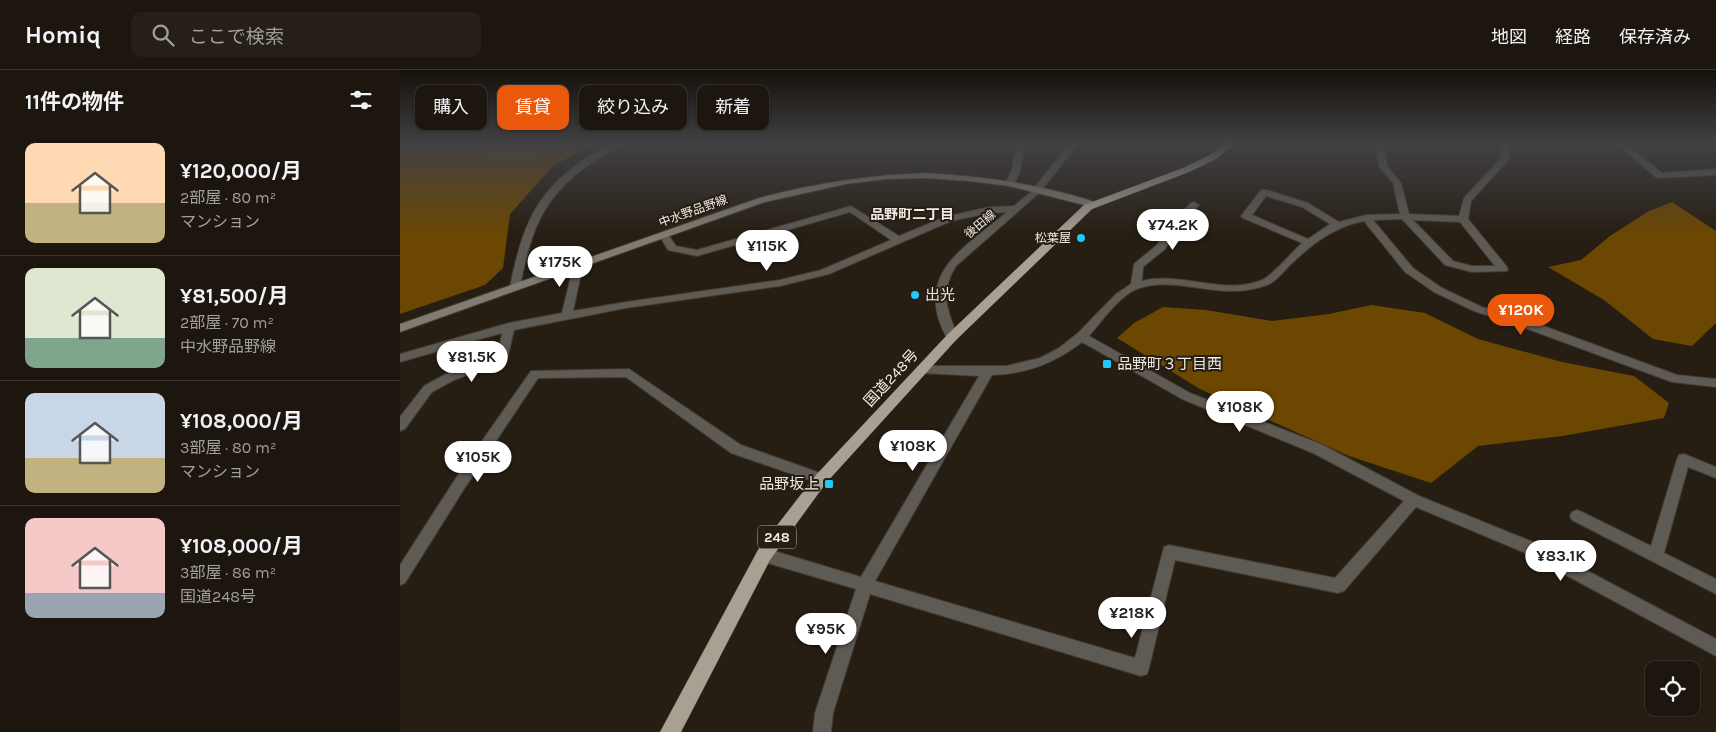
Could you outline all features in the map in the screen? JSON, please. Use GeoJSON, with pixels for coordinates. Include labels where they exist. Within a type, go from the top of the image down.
{"type":"FeatureCollection","features":[{"type":"Feature","properties":{"kind":"highway","name":"国道248号"},"geometry":{"type":"LineString","coordinates":[[670,732],[764,555],[821,479],[952,337],[1081,212],[1092,204],[1175,174]]}},
{"type":"Feature","properties":{"kind":"main road","name":"中水野品野線"},"geometry":{"type":"LineString","coordinates":[[400,328],[762,200],[804,188],[848,180],[926,174],[952,176],[1009,184],[1092,204]]}},
{"type":"Feature","properties":{"kind":"street"},"geometry":{"type":"LineString","coordinates":[[515,287],[526,241],[537,212],[557,187],[573,174]]}},
{"type":"Feature","properties":{"kind":"street"},"geometry":{"type":"LineString","coordinates":[[1009,184],[1014,174]]}},
{"type":"Feature","properties":{"kind":"street","name":"後田線"},"geometry":{"type":"LineString","coordinates":[[952,337],[940,306],[939,291],[942,278],[952,264],[1018,208],[1050,174]]}},
{"type":"Feature","properties":{"kind":"street"},"geometry":{"type":"LineString","coordinates":[[922,369],[987,373],[1020,370],[1049,360],[1082,336],[1129,288],[1153,282],[1240,287],[1266,282],[1320,234],[1336,224],[1366,218],[1405,217],[1462,219],[1503,269],[1472,268],[1449,263],[1405,217],[1396,183],[1389,174]]}},
{"type":"Feature","properties":{"kind":"street"},"geometry":{"type":"LineString","coordinates":[[1462,219],[1467,200],[1491,174]]}},
{"type":"Feature","properties":{"kind":"street"},"geometry":{"type":"LineString","coordinates":[[1657,174],[1660,176],[1689,174]]}},
{"type":"Feature","properties":{"kind":"street"},"geometry":{"type":"LineString","coordinates":[[1310,243],[1246,216],[1264,192],[1305,205],[1336,224]]}},
{"type":"Feature","properties":{"kind":"street"},"geometry":{"type":"LineString","coordinates":[[1136,286],[1138,266],[1161,247],[1174,225],[1194,205]]}},
{"type":"Feature","properties":{"kind":"street"},"geometry":{"type":"LineString","coordinates":[[400,358],[509,327],[626,305],[780,283],[825,272],[948,219],[989,210],[1018,208]]}},
{"type":"Feature","properties":{"kind":"street"},"geometry":{"type":"LineString","coordinates":[[664,234],[672,248],[697,253],[851,209],[898,240]]}},
{"type":"Feature","properties":{"kind":"street"},"geometry":{"type":"LineString","coordinates":[[1366,218],[1409,270],[1438,290],[1478,309],[1518,321],[1676,379],[1716,383]]}},
{"type":"Feature","properties":{"kind":"street"},"geometry":{"type":"LineString","coordinates":[[567,316],[578,265]]}},
{"type":"Feature","properties":{"kind":"street"},"geometry":{"type":"LineString","coordinates":[[400,426],[428,389],[450,377],[503,357],[509,327]]}},
{"type":"Feature","properties":{"kind":"street"},"geometry":{"type":"LineString","coordinates":[[1082,336],[1186,396],[1318,449],[1414,500],[1528,547],[1716,648]]}},
{"type":"Feature","properties":{"kind":"street"},"geometry":{"type":"LineString","coordinates":[[400,578],[459,485],[535,374],[629,373],[736,449],[821,479]]}},
{"type":"Feature","properties":{"kind":"street"},"geometry":{"type":"LineString","coordinates":[[822,732],[824,714],[865,585],[987,373]]}},
{"type":"Feature","properties":{"kind":"street"},"geometry":{"type":"LineString","coordinates":[[1655,557],[1684,459],[1716,473]]}},
{"type":"Feature","properties":{"kind":"street"},"geometry":{"type":"LineString","coordinates":[[764,555],[1141,668],[1169,552],[1338,586],[1414,500]]}},
{"type":"Feature","properties":{"kind":"street"},"geometry":{"type":"LineString","coordinates":[[1577,516],[1716,587]]}},
{"type":"Feature","properties":{"kind":"shaded area"},"geometry":{"type":"Polygon","coordinates":[[[400,174],[546,174],[510,214],[503,268],[485,285],[400,314],[400,174]]]}},
{"type":"Feature","properties":{"kind":"shaded area"},"geometry":{"type":"Polygon","coordinates":[[[1672,202],[1716,231],[1716,323],[1692,346],[1653,339],[1604,300],[1548,267],[1581,260],[1610,236],[1649,211],[1672,202]]]}},
{"type":"Feature","properties":{"kind":"shaded area"},"geometry":{"type":"Polygon","coordinates":[[[1371,305],[1425,313],[1478,339],[1562,362],[1634,376],[1669,403],[1664,418],[1562,436],[1478,446],[1431,483],[1349,456],[1200,389],[1117,338],[1134,323],[1163,307],[1206,310],[1272,321],[1329,314],[1371,305]]]}},
{"type":"Feature","properties":{"kind":"place","name":"松葉屋"},"geometry":{"type":"Point","coordinates":[1081,238]}},
{"type":"Feature","properties":{"kind":"place","name":"出光"},"geometry":{"type":"Point","coordinates":[915,295]}},
{"type":"Feature","properties":{"kind":"place","name":"品野町３丁目西"},"geometry":{"type":"Point","coordinates":[1107,364]}},
{"type":"Feature","properties":{"kind":"place","name":"品野坂上"},"geometry":{"type":"Point","coordinates":[829,484]}},
{"type":"Feature","properties":{"kind":"district","name":"品野町二丁目"},"geometry":{"type":"Point","coordinates":[912,214]}}]}
